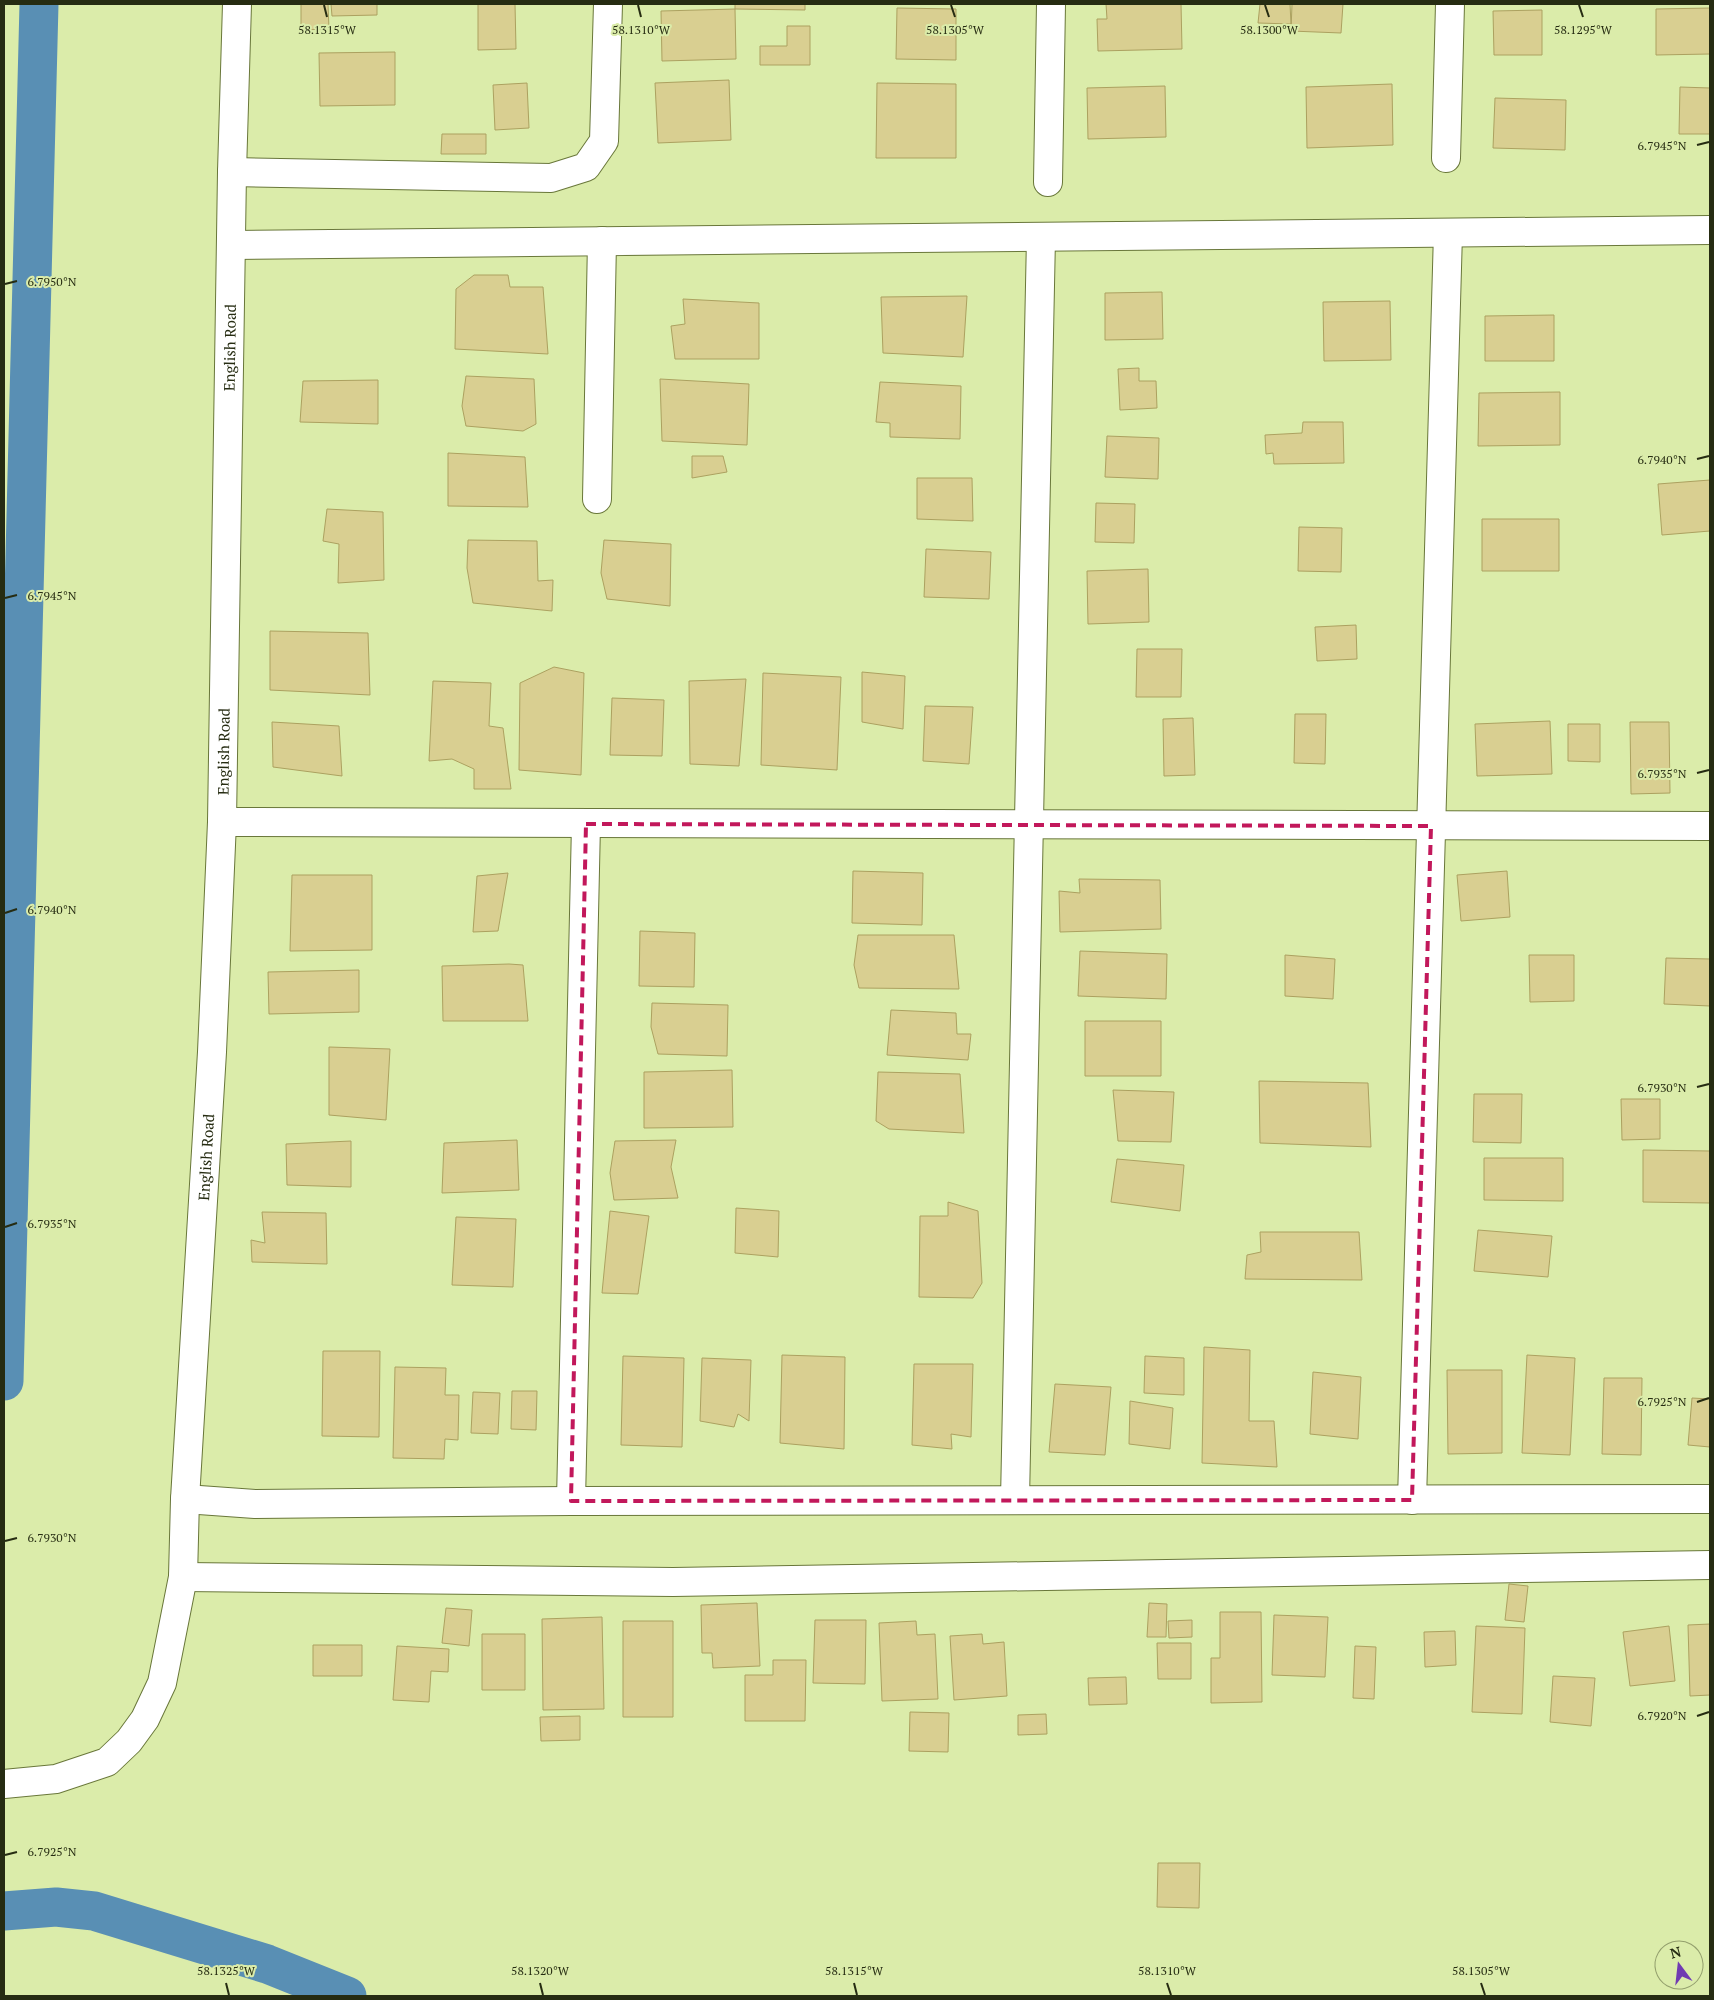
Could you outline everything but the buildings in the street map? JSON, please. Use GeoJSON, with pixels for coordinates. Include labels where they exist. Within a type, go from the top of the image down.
{"type":"FeatureCollection","features":[{"type":"Feature","properties":{"kind":"street","name":"English Road"},"geometry":{"type":"LineString","coordinates":[[4,1784],[56,1779],[107,1762],[129,1741],[145,1719],[162,1683],[184,1577],[185,1499],[212,1052],[222,822],[232,172],[237,4]]}},
{"type":"Feature","properties":{"kind":"street"},"geometry":{"type":"LineString","coordinates":[[232,172],[551,178],[586,167],[604,141],[608,4]]}},
{"type":"Feature","properties":{"kind":"street"},"geometry":{"type":"LineString","coordinates":[[1048,182],[1051,4]]}},
{"type":"Feature","properties":{"kind":"street"},"geometry":{"type":"LineString","coordinates":[[1446,158],[1450,4]]}},
{"type":"Feature","properties":{"kind":"street"},"geometry":{"type":"LineString","coordinates":[[232,245],[1710,230]]}},
{"type":"Feature","properties":{"kind":"street"},"geometry":{"type":"LineString","coordinates":[[1412,1500],[1448,233]]}},
{"type":"Feature","properties":{"kind":"street"},"geometry":{"type":"LineString","coordinates":[[1015,1500],[1041,237]]}},
{"type":"Feature","properties":{"kind":"street"},"geometry":{"type":"LineString","coordinates":[[597,499],[602,241]]}},
{"type":"Feature","properties":{"kind":"street"},"geometry":{"type":"LineString","coordinates":[[222,822],[1710,826]]}},
{"type":"Feature","properties":{"kind":"street"},"geometry":{"type":"LineString","coordinates":[[571,1501],[586,824]]}},
{"type":"Feature","properties":{"kind":"street"},"geometry":{"type":"LineString","coordinates":[[185,1499],[255,1504],[571,1501],[1710,1499]]}},
{"type":"Feature","properties":{"kind":"street"},"geometry":{"type":"LineString","coordinates":[[184,1577],[673,1582],[1710,1565]]}},
{"type":"Feature","properties":{"kind":"highlighted area"},"geometry":{"type":"Polygon","coordinates":[[[586,824],[1431,826],[1412,1500],[571,1501],[586,824]]]}},
{"type":"Feature","properties":{"kind":"waterway"},"geometry":{"type":"LineString","coordinates":[[4,1381],[39,4]]}},
{"type":"Feature","properties":{"kind":"waterway"},"geometry":{"type":"LineString","coordinates":[[4,1911],[56,1907],[94,1911],[267,1964],[347,1996]]}}]}
